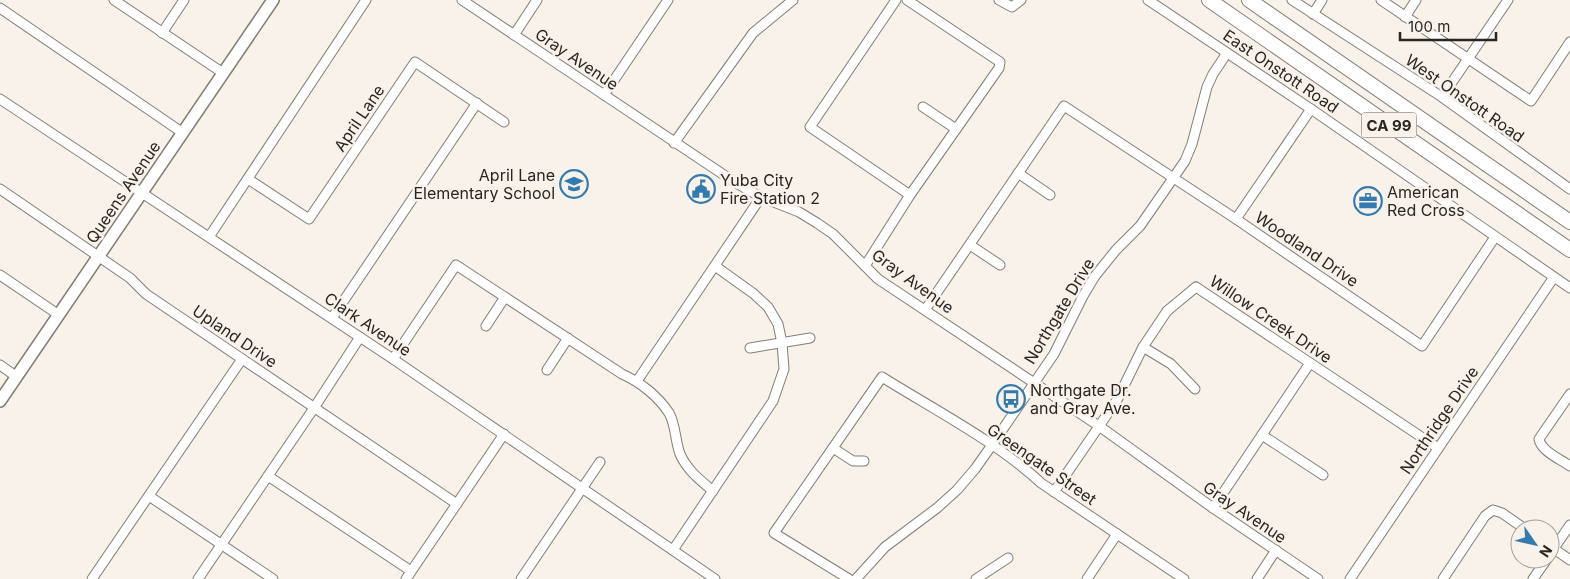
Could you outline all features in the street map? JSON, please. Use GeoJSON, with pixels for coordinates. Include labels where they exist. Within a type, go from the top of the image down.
{"type":"FeatureCollection","features":[{"type":"Feature","properties":{"kind":"highway","name":"CA 99"},"geometry":{"type":"LineString","coordinates":[[1209,0],[1570,250]]}},
{"type":"Feature","properties":{"kind":"highway","name":"CA 99"},"geometry":{"type":"LineString","coordinates":[[1249,0],[1570,222]]}},
{"type":"Feature","properties":{"kind":"main road","name":"Queens Avenue"},"geometry":{"type":"LineString","coordinates":[[0,402],[273,0]]}},
{"type":"Feature","properties":{"kind":"street"},"geometry":{"type":"LineString","coordinates":[[114,0],[223,73]]}},
{"type":"Feature","properties":{"kind":"street"},"geometry":{"type":"LineString","coordinates":[[162,32],[184,0]]}},
{"type":"Feature","properties":{"kind":"street"},"geometry":{"type":"LineString","coordinates":[[210,237],[366,0]]}},
{"type":"Feature","properties":{"kind":"street","name":"Gray Avenue"},"geometry":{"type":"LineString","coordinates":[[462,0],[736,184],[817,223],[833,234],[878,279],[1098,426],[1213,508],[1318,579]]}},
{"type":"Feature","properties":{"kind":"street"},"geometry":{"type":"LineString","coordinates":[[514,35],[537,0]]}},
{"type":"Feature","properties":{"kind":"street"},"geometry":{"type":"LineString","coordinates":[[604,95],[668,0]]}},
{"type":"Feature","properties":{"kind":"street"},"geometry":{"type":"LineString","coordinates":[[674,143],[753,33],[793,0]]}},
{"type":"Feature","properties":{"kind":"street"},"geometry":{"type":"LineString","coordinates":[[896,0],[810,127],[910,195]]}},
{"type":"Feature","properties":{"kind":"street"},"geometry":{"type":"LineString","coordinates":[[865,266],[910,195],[999,68],[1000,62],[907,0]]}},
{"type":"Feature","properties":{"kind":"street"},"geometry":{"type":"LineString","coordinates":[[999,0],[1012,6],[1020,0]]}},
{"type":"Feature","properties":{"kind":"street","name":"East Onstott Road"},"geometry":{"type":"LineString","coordinates":[[1148,0],[1311,109],[1570,288]]}},
{"type":"Feature","properties":{"kind":"street","name":"West Onstott Road"},"geometry":{"type":"LineString","coordinates":[[1292,0],[1442,98],[1570,189]]}},
{"type":"Feature","properties":{"kind":"street"},"geometry":{"type":"LineString","coordinates":[[1313,14],[1322,0]]}},
{"type":"Feature","properties":{"kind":"street"},"geometry":{"type":"LineString","coordinates":[[1381,0],[1531,101],[1570,42]]}},
{"type":"Feature","properties":{"kind":"street"},"geometry":{"type":"LineString","coordinates":[[1405,16],[1416,0]]}},
{"type":"Feature","properties":{"kind":"street"},"geometry":{"type":"LineString","coordinates":[[1442,98],[1508,0]]}},
{"type":"Feature","properties":{"kind":"street"},"geometry":{"type":"LineString","coordinates":[[0,8],[183,133]]}},
{"type":"Feature","properties":{"kind":"street","name":"Northgate Drive"},"geometry":{"type":"LineString","coordinates":[[856,579],[885,547],[937,508],[957,490],[992,445],[1054,354],[1082,296],[1095,276],[1116,250],[1140,226],[1185,161],[1192,144],[1207,87],[1227,53]]}},
{"type":"Feature","properties":{"kind":"street","name":"April Lane"},"geometry":{"type":"LineString","coordinates":[[248,179],[309,219],[416,62],[504,122]]}},
{"type":"Feature","properties":{"kind":"street","name":"Clark Avenue"},"geometry":{"type":"LineString","coordinates":[[0,99],[332,318],[716,579]]}},
{"type":"Feature","properties":{"kind":"street"},"geometry":{"type":"LineString","coordinates":[[332,318],[477,103]]}},
{"type":"Feature","properties":{"kind":"street","name":"Woodland Drive"},"geometry":{"type":"LineString","coordinates":[[1018,173],[1064,106],[1174,177],[1422,346],[1495,237]]}},
{"type":"Feature","properties":{"kind":"street"},"geometry":{"type":"LineString","coordinates":[[923,107],[956,129]]}},
{"type":"Feature","properties":{"kind":"street"},"geometry":{"type":"LineString","coordinates":[[1236,219],[1311,109]]}},
{"type":"Feature","properties":{"kind":"street"},"geometry":{"type":"LineString","coordinates":[[925,310],[1018,173],[1050,195]]}},
{"type":"Feature","properties":{"kind":"street","name":"Upland Drive"},"geometry":{"type":"LineString","coordinates":[[0,189],[130,278],[146,294],[457,504]]}},
{"type":"Feature","properties":{"kind":"street"},"geometry":{"type":"LineString","coordinates":[[637,381],[761,197]]}},
{"type":"Feature","properties":{"kind":"street"},"geometry":{"type":"LineString","coordinates":[[970,244],[1000,265]]}},
{"type":"Feature","properties":{"kind":"street"},"geometry":{"type":"LineString","coordinates":[[393,359],[456,265],[622,374],[637,381],[669,414],[680,454],[693,475],[713,491]]}},
{"type":"Feature","properties":{"kind":"street"},"geometry":{"type":"LineString","coordinates":[[673,550],[773,401],[784,369],[778,324],[768,307],[754,294],[715,266]]}},
{"type":"Feature","properties":{"kind":"street"},"geometry":{"type":"LineString","coordinates":[[0,275],[59,314]]}},
{"type":"Feature","properties":{"kind":"street","name":"Northridge Drive"},"geometry":{"type":"LineString","coordinates":[[1350,579],[1554,277]]}},
{"type":"Feature","properties":{"kind":"street","name":"Willow Creek Drive"},"geometry":{"type":"LineString","coordinates":[[1054,492],[1117,400],[1144,347],[1168,312],[1196,287],[1438,448]]}},
{"type":"Feature","properties":{"kind":"street"},"geometry":{"type":"LineString","coordinates":[[486,326],[505,297]]}},
{"type":"Feature","properties":{"kind":"street"},"geometry":{"type":"LineString","coordinates":[[198,579],[360,337]]}},
{"type":"Feature","properties":{"kind":"street"},"geometry":{"type":"LineString","coordinates":[[546,370],[568,338]]}},
{"type":"Feature","properties":{"kind":"street"},"geometry":{"type":"LineString","coordinates":[[750,348],[810,338]]}},
{"type":"Feature","properties":{"kind":"street"},"geometry":{"type":"LineString","coordinates":[[1144,347],[1171,364],[1195,389]]}},
{"type":"Feature","properties":{"kind":"street"},"geometry":{"type":"LineString","coordinates":[[92,579],[242,359]]}},
{"type":"Feature","properties":{"kind":"street"},"geometry":{"type":"LineString","coordinates":[[1213,508],[1310,363]]}},
{"type":"Feature","properties":{"kind":"street"},"geometry":{"type":"LineString","coordinates":[[0,365],[17,377]]}},
{"type":"Feature","properties":{"kind":"street","name":"Greengate Street"},"geometry":{"type":"LineString","coordinates":[[833,448],[882,377],[992,445],[1026,469],[1041,483],[1184,579]]}},
{"type":"Feature","properties":{"kind":"street"},"geometry":{"type":"LineString","coordinates":[[1570,394],[1539,439],[1540,444],[1570,466]]}},
{"type":"Feature","properties":{"kind":"street"},"geometry":{"type":"LineString","coordinates":[[268,476],[408,575],[504,434]]}},
{"type":"Feature","properties":{"kind":"street"},"geometry":{"type":"LineString","coordinates":[[1262,435],[1323,475]]}},
{"type":"Feature","properties":{"kind":"street"},"geometry":{"type":"LineString","coordinates":[[849,579],[774,533],[833,448],[853,461],[864,461]]}},
{"type":"Feature","properties":{"kind":"street"},"geometry":{"type":"LineString","coordinates":[[521,579],[600,462]]}},
{"type":"Feature","properties":{"kind":"street"},"geometry":{"type":"LineString","coordinates":[[149,496],[274,579]]}},
{"type":"Feature","properties":{"kind":"street"},"geometry":{"type":"LineString","coordinates":[[1443,579],[1485,516],[1493,510],[1511,519]]}},
{"type":"Feature","properties":{"kind":"street"},"geometry":{"type":"LineString","coordinates":[[1560,538],[1570,525]]}},
{"type":"Feature","properties":{"kind":"street"},"geometry":{"type":"LineString","coordinates":[[1087,579],[1117,534]]}},
{"type":"Feature","properties":{"kind":"street"},"geometry":{"type":"LineString","coordinates":[[1257,579],[1276,550]]}},
{"type":"Feature","properties":{"kind":"street"},"geometry":{"type":"LineString","coordinates":[[976,579],[1008,558]]}},
{"type":"Feature","properties":{"kind":"place","name":"April Lane Elementary School"},"geometry":{"type":"Point","coordinates":[574,184]}},
{"type":"Feature","properties":{"kind":"place","name":"Yuba City Fire Station 2"},"geometry":{"type":"Point","coordinates":[701,189]}},
{"type":"Feature","properties":{"kind":"place","name":"American Red Cross"},"geometry":{"type":"Point","coordinates":[1368,201]}},
{"type":"Feature","properties":{"kind":"place","name":"Northgate Dr. and Gray Ave."},"geometry":{"type":"Point","coordinates":[1011,399]}}]}
